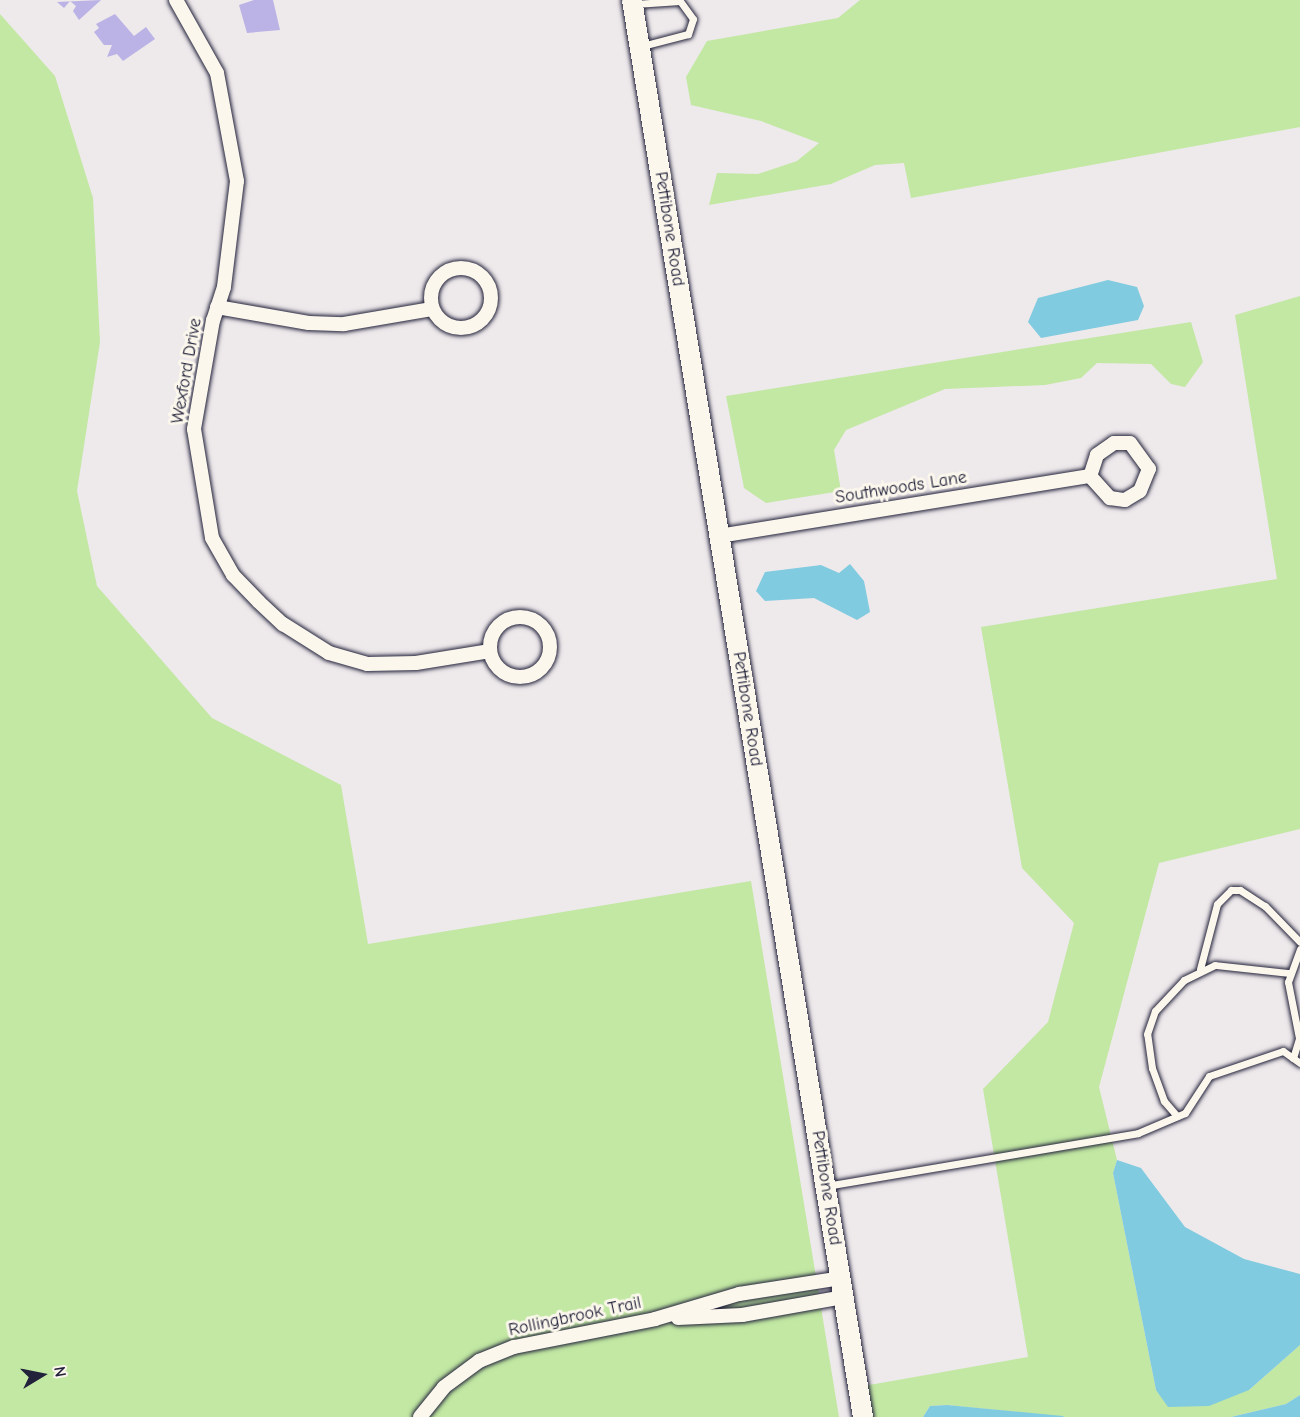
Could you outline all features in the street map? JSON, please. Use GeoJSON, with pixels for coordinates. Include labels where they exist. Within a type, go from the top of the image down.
{"type":"FeatureCollection","features":[{"type":"Feature","properties":{"kind":"street","name":"Wexford Drive"},"geometry":{"type":"LineString","coordinates":[[176,0],[217,74],[237,181],[232,234],[194,429],[212,538],[233,575],[283,624],[329,653],[358,662],[416,663],[490,651]]}},
{"type":"Feature","properties":{"kind":"street","name":"Pettibone Road"},"geometry":{"type":"LineString","coordinates":[[632,2],[863,1417]]}},
{"type":"Feature","properties":{"kind":"street"},"geometry":{"type":"LineString","coordinates":[[452,269],[480,275],[490,292],[488,311],[474,325],[454,328],[432,309],[431,290],[452,269]]}},
{"type":"Feature","properties":{"kind":"street"},"geometry":{"type":"LineString","coordinates":[[217,307],[309,323],[344,324],[432,309]]}},
{"type":"Feature","properties":{"kind":"street"},"geometry":{"type":"LineString","coordinates":[[1114,442],[1130,443],[1149,469],[1140,491],[1125,500],[1110,498],[1090,476],[1097,455],[1114,442]]}},
{"type":"Feature","properties":{"kind":"street","name":"Southwoods Lane"},"geometry":{"type":"LineString","coordinates":[[719,536],[1090,476]]}},
{"type":"Feature","properties":{"kind":"street"},"geometry":{"type":"LineString","coordinates":[[509,618],[528,618],[549,638],[543,666],[526,676],[507,674],[490,651],[494,631],[509,618]]}},
{"type":"Feature","properties":{"kind":"street","name":"Rollingbrook Trail"},"geometry":{"type":"LineString","coordinates":[[420,1417],[453,1380],[479,1361],[514,1347],[655,1319],[739,1294],[842,1288]]}},
{"type":"Feature","properties":{"kind":"street","name":"Rollingbrook Trail"},"geometry":{"type":"LineString","coordinates":[[655,1319],[742,1315],[842,1288]]}},
{"type":"Feature","properties":{"kind":"lane"},"geometry":{"type":"LineString","coordinates":[[632,2],[681,1],[692,13],[691,30],[640,46]]}},
{"type":"Feature","properties":{"kind":"lane"},"geometry":{"type":"LineString","coordinates":[[1200,969],[1217,904],[1231,891],[1252,896],[1300,942]]}},
{"type":"Feature","properties":{"kind":"lane"},"geometry":{"type":"LineString","coordinates":[[1293,1058],[1299,1038],[1289,973],[1300,949]]}},
{"type":"Feature","properties":{"kind":"lane"},"geometry":{"type":"LineString","coordinates":[[1176,1116],[1164,1101],[1152,1068],[1148,1023],[1184,980],[1200,969],[1215,964],[1289,973]]}},
{"type":"Feature","properties":{"kind":"lane"},"geometry":{"type":"LineString","coordinates":[[825,1186],[1138,1133],[1185,1113],[1209,1076],[1283,1051],[1300,1063]]}},
{"type":"Feature","properties":{"kind":"green space"},"geometry":{"type":"Polygon","coordinates":[[[860,0],[1300,0],[1300,127],[911,198],[904,163],[875,165],[831,184],[709,205],[717,173],[758,174],[797,161],[819,143],[761,121],[691,105],[686,77],[707,41],[838,18],[860,0]]]}},
{"type":"Feature","properties":{"kind":"green space"},"geometry":{"type":"Polygon","coordinates":[[[0,14],[55,76],[93,198],[100,342],[77,491],[97,586],[212,718],[341,785],[368,944],[751,881],[839,1417],[0,1417],[0,14]]]}},
{"type":"Feature","properties":{"kind":"green space"},"geometry":{"type":"Polygon","coordinates":[[[1300,296],[1300,829],[1159,863],[1099,1087],[1117,1160],[1113,1173],[1156,1390],[1249,1390],[1300,1345],[1300,1395],[1286,1404],[1231,1417],[1064,1417],[947,1405],[930,1406],[923,1417],[863,1417],[858,1387],[1028,1357],[983,1089],[1048,1022],[1074,923],[1022,868],[981,627],[1277,579],[1235,315],[1300,296]]]}},
{"type":"Feature","properties":{"kind":"green space"},"geometry":{"type":"Polygon","coordinates":[[[1191,322],[1203,362],[1185,387],[1171,384],[1151,364],[1097,363],[1081,378],[1045,385],[945,389],[846,430],[834,450],[841,491],[766,503],[744,488],[726,396],[1191,322]]]}},
{"type":"Feature","properties":{"kind":"water"},"geometry":{"type":"Polygon","coordinates":[[[1108,280],[1137,287],[1144,306],[1138,320],[1041,338],[1028,322],[1038,298],[1108,280]]]}},
{"type":"Feature","properties":{"kind":"water"},"geometry":{"type":"Polygon","coordinates":[[[850,564],[864,581],[870,612],[857,620],[814,598],[765,601],[756,591],[765,572],[821,565],[839,573],[850,564]]]}},
{"type":"Feature","properties":{"kind":"water"},"geometry":{"type":"Polygon","coordinates":[[[1117,1160],[1141,1168],[1185,1227],[1244,1259],[1300,1274],[1300,1345],[1249,1390],[1209,1406],[1168,1407],[1156,1390],[1113,1173],[1117,1160]]]}},
{"type":"Feature","properties":{"kind":"water"},"geometry":{"type":"Polygon","coordinates":[[[1300,1395],[1300,1417],[1231,1417],[1286,1404],[1300,1395]]]}},
{"type":"Feature","properties":{"kind":"water"},"geometry":{"type":"Polygon","coordinates":[[[947,1405],[1064,1417],[923,1417],[930,1406],[947,1405]]]}},
{"type":"Feature","properties":{"kind":"building"},"geometry":{"type":"Polygon","coordinates":[[[101,0],[79,20],[73,11],[76,6],[70,1],[101,0]]]}},
{"type":"Feature","properties":{"kind":"building"},"geometry":{"type":"Polygon","coordinates":[[[254,0],[273,0],[280,30],[247,33],[239,5],[254,0]]]}},
{"type":"Feature","properties":{"kind":"building"},"geometry":{"type":"Polygon","coordinates":[[[70,1],[64,8],[57,2],[70,1]]]}},
{"type":"Feature","properties":{"kind":"building"},"geometry":{"type":"Polygon","coordinates":[[[115,14],[134,36],[146,27],[155,39],[123,61],[117,54],[107,57],[112,45],[104,45],[94,32],[99,28],[96,24],[115,14]]]}}]}
